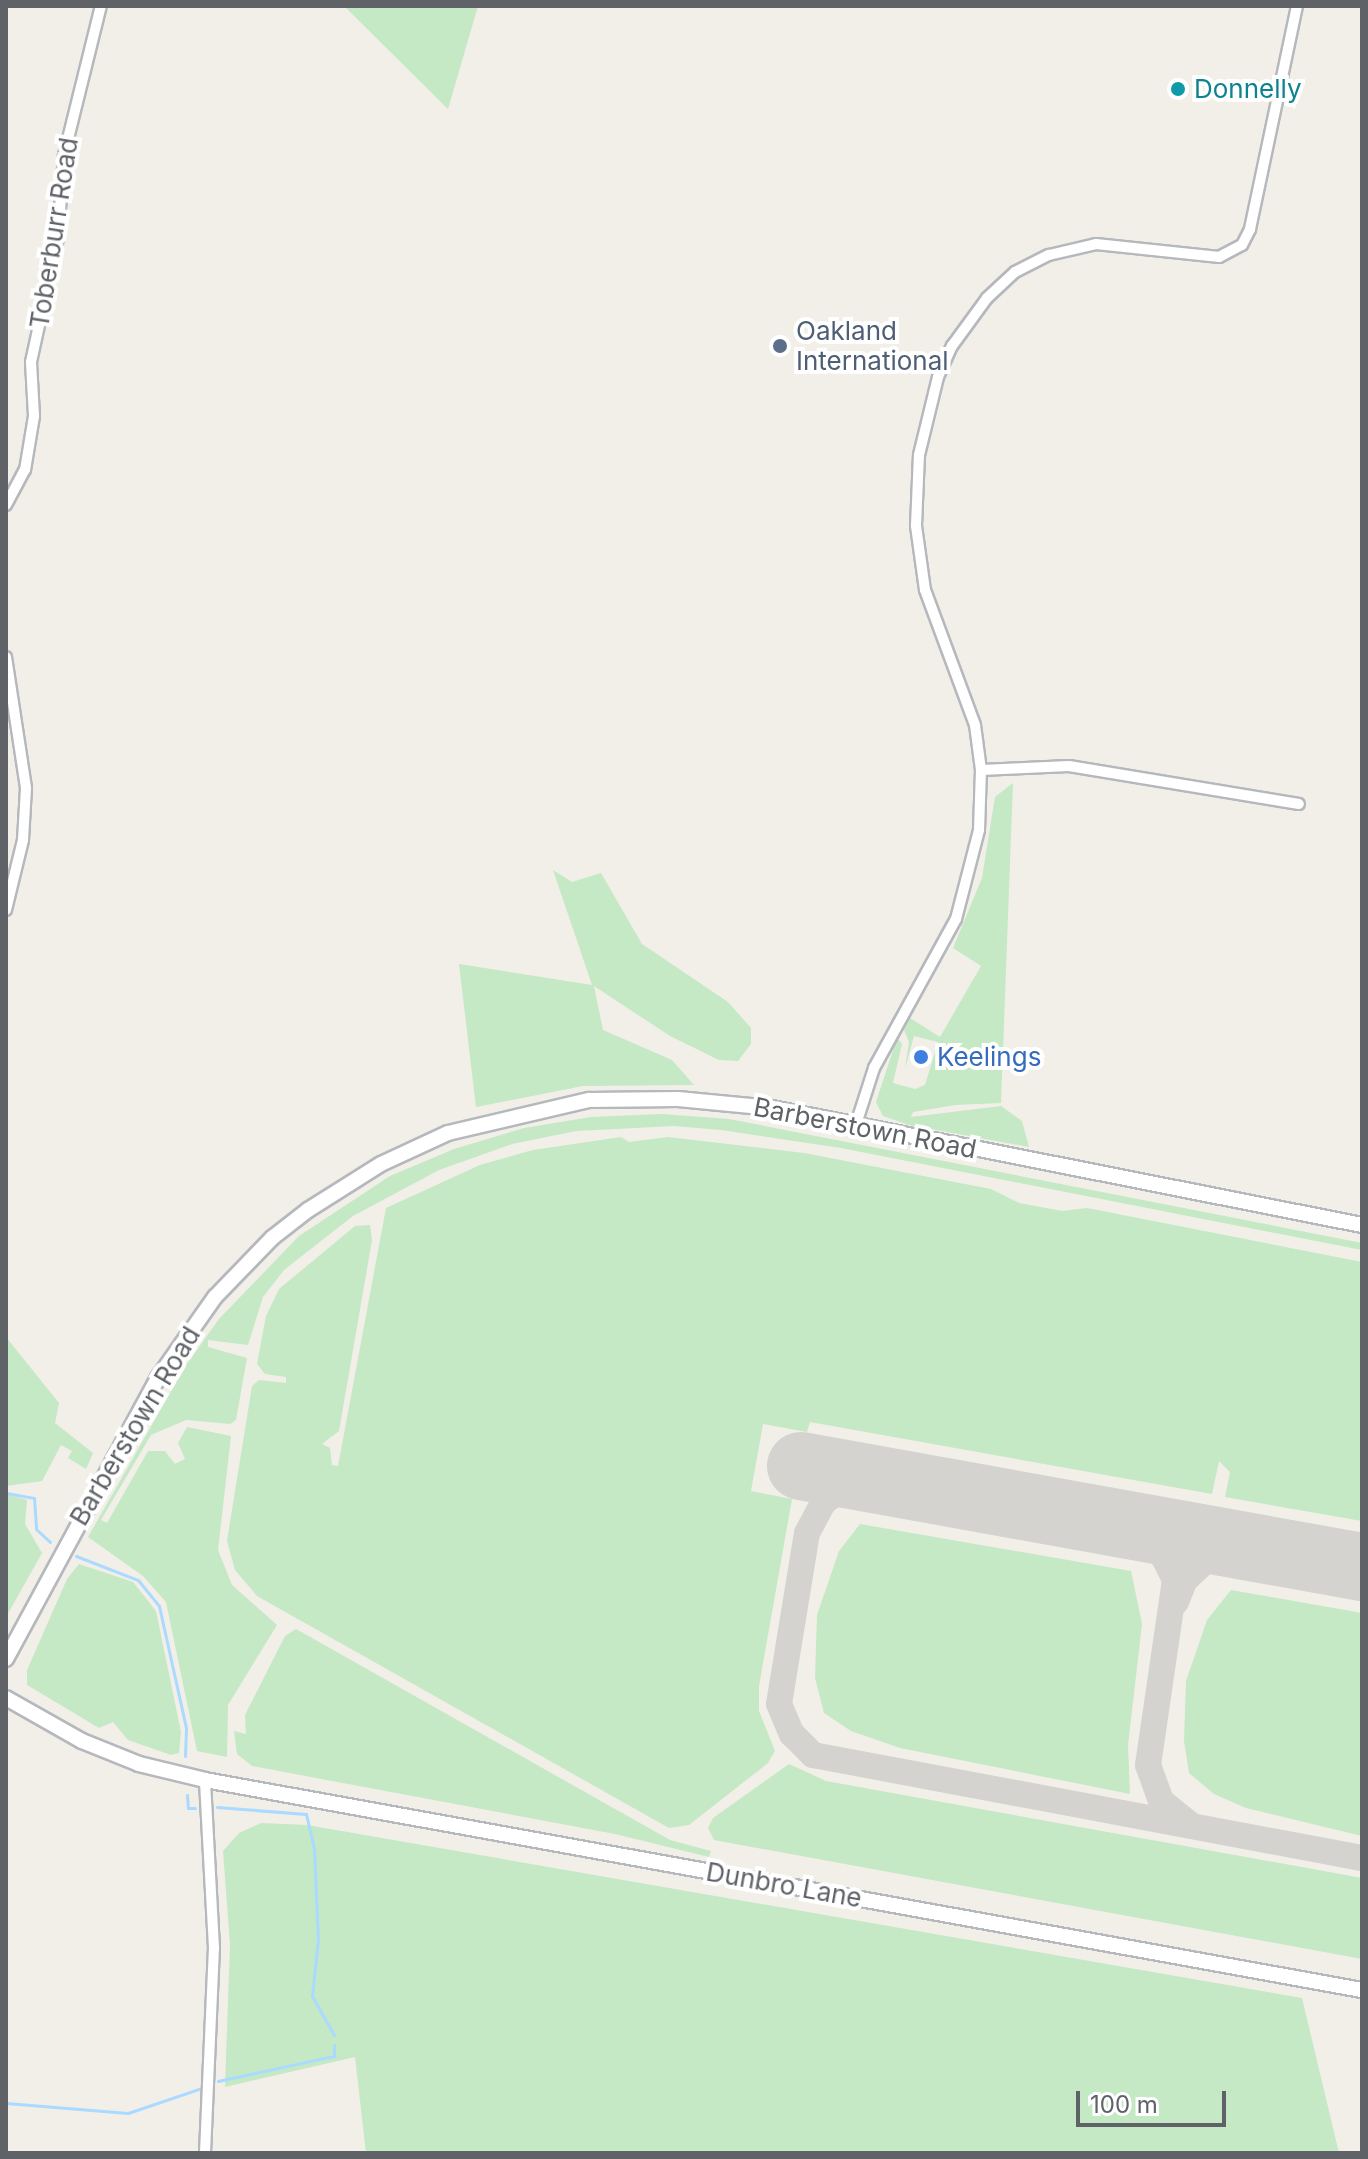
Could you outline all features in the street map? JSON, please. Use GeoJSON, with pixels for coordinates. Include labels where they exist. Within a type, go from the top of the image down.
{"type":"FeatureCollection","features":[{"type":"Feature","properties":{"kind":"main road","name":"Barberstown Road"},"geometry":{"type":"LineString","coordinates":[[6,1659],[139,1410],[194,1323],[272,1238],[346,1184],[448,1133],[589,1100],[678,1099],[857,1121],[1362,1225]]}},
{"type":"Feature","properties":{"kind":"main road","name":"Dunbro Lane"},"geometry":{"type":"LineString","coordinates":[[6,1698],[82,1741],[139,1764],[205,1780],[1362,1990]]}},
{"type":"Feature","properties":{"kind":"street","name":"Toberburr Road"},"geometry":{"type":"LineString","coordinates":[[6,505],[25,470],[34,416],[31,362],[58,238],[64,155],[101,6]]}},
{"type":"Feature","properties":{"kind":"street"},"geometry":{"type":"LineString","coordinates":[[857,1121],[874,1068],[964,898],[979,830],[981,770],[962,679],[925,590],[916,526],[919,455],[938,377],[952,346],[987,298],[1015,272],[1049,255],[1096,244],[1219,257],[1242,245],[1250,229],[1297,6]]}},
{"type":"Feature","properties":{"kind":"street"},"geometry":{"type":"LineString","coordinates":[[6,657],[26,788],[23,840],[8,891],[6,910]]}},
{"type":"Feature","properties":{"kind":"street"},"geometry":{"type":"LineString","coordinates":[[981,770],[1069,766],[1299,804]]}},
{"type":"Feature","properties":{"kind":"street"},"geometry":{"type":"LineString","coordinates":[[205,1780],[214,1948],[205,2153]]}},
{"type":"Feature","properties":{"kind":"green space"},"geometry":{"type":"Polygon","coordinates":[[[344,6],[478,6],[448,109],[344,6]]]}},
{"type":"Feature","properties":{"kind":"green space"},"geometry":{"type":"Polygon","coordinates":[[[1013,783],[1001,1103],[955,1105],[913,1112],[911,1117],[1001,1106],[1022,1121],[1029,1147],[909,1125],[883,1116],[876,1102],[897,1038],[902,1044],[893,1083],[915,1089],[925,1085],[938,1042],[914,1036],[905,1069],[909,1042],[904,1030],[910,1018],[940,1037],[981,966],[953,948],[982,878],[995,797],[1013,783]]]}},
{"type":"Feature","properties":{"kind":"green space"},"geometry":{"type":"Polygon","coordinates":[[[553,870],[572,882],[601,873],[642,944],[728,1002],[751,1028],[751,1044],[738,1061],[719,1060],[670,1036],[594,986],[603,1030],[672,1060],[694,1085],[583,1086],[476,1107],[459,964],[592,985],[553,870]]]}},
{"type":"Feature","properties":{"kind":"green space"},"geometry":{"type":"Polygon","coordinates":[[[662,1114],[729,1119],[1362,1243],[1362,1250],[841,1148],[721,1130],[674,1126],[576,1131],[512,1144],[439,1170],[353,1216],[284,1270],[263,1297],[248,1345],[208,1340],[208,1347],[247,1358],[236,1420],[230,1424],[186,1420],[151,1435],[101,1520],[107,1523],[148,1451],[165,1451],[175,1464],[185,1459],[178,1443],[187,1427],[231,1436],[218,1550],[232,1585],[277,1625],[228,1705],[227,1757],[197,1751],[166,1602],[143,1576],[88,1537],[186,1365],[219,1319],[299,1236],[390,1176],[454,1149],[524,1128],[591,1117],[662,1114]]]}},
{"type":"Feature","properties":{"kind":"green space"},"geometry":{"type":"Polygon","coordinates":[[[621,1137],[629,1142],[668,1137],[804,1153],[991,1189],[1019,1203],[1062,1211],[1087,1208],[1362,1262],[1362,1521],[1225,1497],[1230,1472],[1219,1461],[1212,1494],[810,1422],[807,1432],[763,1424],[751,1491],[792,1499],[759,1686],[759,1711],[775,1751],[768,1763],[689,1825],[669,1828],[257,1596],[235,1570],[227,1541],[252,1386],[259,1380],[286,1383],[286,1377],[265,1374],[257,1364],[266,1316],[279,1289],[355,1226],[370,1225],[372,1240],[339,1431],[322,1444],[330,1448],[332,1465],[338,1466],[386,1208],[480,1165],[533,1150],[621,1137]]]}},
{"type":"Feature","properties":{"kind":"green space"},"geometry":{"type":"Polygon","coordinates":[[[6,1337],[59,1403],[55,1423],[93,1453],[86,1469],[68,1458],[72,1451],[61,1445],[42,1481],[6,1486],[6,1337]]]}},
{"type":"Feature","properties":{"kind":"green space"},"geometry":{"type":"Polygon","coordinates":[[[6,1494],[27,1500],[25,1524],[42,1553],[6,1617],[6,1494]]]}},
{"type":"Feature","properties":{"kind":"green space"},"geometry":{"type":"Polygon","coordinates":[[[860,1524],[1131,1571],[1142,1624],[1128,1745],[1130,1794],[900,1748],[851,1731],[824,1713],[815,1678],[817,1615],[839,1551],[860,1524]]]}},
{"type":"Feature","properties":{"kind":"green space"},"geometry":{"type":"Polygon","coordinates":[[[79,1564],[133,1582],[156,1611],[181,1732],[179,1753],[171,1755],[128,1740],[113,1722],[99,1728],[27,1685],[27,1670],[67,1579],[79,1564]]]}},
{"type":"Feature","properties":{"kind":"green space"},"geometry":{"type":"Polygon","coordinates":[[[1231,1590],[1362,1613],[1362,1836],[1246,1808],[1214,1794],[1189,1773],[1184,1741],[1186,1681],[1207,1620],[1231,1590]]]}},
{"type":"Feature","properties":{"kind":"green space"},"geometry":{"type":"Polygon","coordinates":[[[296,1629],[670,1840],[711,1851],[709,1857],[615,1834],[252,1766],[237,1754],[234,1731],[246,1734],[245,1715],[285,1636],[296,1629]]]}},
{"type":"Feature","properties":{"kind":"green space"},"geometry":{"type":"Polygon","coordinates":[[[789,1764],[826,1781],[1362,1878],[1362,1959],[714,1840],[708,1828],[713,1818],[789,1764]]]}},
{"type":"Feature","properties":{"kind":"green space"},"geometry":{"type":"Polygon","coordinates":[[[261,1823],[307,1825],[1302,1998],[1339,2153],[366,2153],[355,2057],[225,2087],[230,1945],[223,1851],[239,1833],[261,1823]]]}},
{"type":"Feature","properties":{"kind":"waterway"},"geometry":{"type":"LineString","coordinates":[[6,1493],[34,1498],[36,1529],[50,1542]]}},
{"type":"Feature","properties":{"kind":"waterway"},"geometry":{"type":"LineString","coordinates":[[76,1556],[138,1580],[159,1606],[186,1728],[185,1756]]}},
{"type":"Feature","properties":{"kind":"waterway"},"geometry":{"type":"LineString","coordinates":[[187,1795],[188,1808],[195,1808]]}},
{"type":"Feature","properties":{"kind":"waterway"},"geometry":{"type":"LineString","coordinates":[[217,1807],[306,1814],[314,1849],[318,1939],[312,1996],[334,2035]]}},
{"type":"Feature","properties":{"kind":"waterway"},"geometry":{"type":"LineString","coordinates":[[218,2081],[334,2056],[334,2045]]}},
{"type":"Feature","properties":{"kind":"waterway"},"geometry":{"type":"LineString","coordinates":[[6,2103],[128,2113],[199,2089]]}},
{"type":"Feature","properties":{"kind":"taxiway"},"geometry":{"type":"LineString","coordinates":[[887,1481],[842,1488],[823,1503],[807,1533],[779,1704],[792,1734],[813,1755],[1362,1858]]}},
{"type":"Feature","properties":{"kind":"taxiway"},"geometry":{"type":"LineString","coordinates":[[1120,1523],[1157,1544],[1175,1580],[1148,1765],[1161,1801],[1191,1825]]}},
{"type":"Feature","properties":{"kind":"taxiway"},"geometry":{"type":"LineString","coordinates":[[1176,1602],[1185,1580],[1212,1555],[1263,1549]]}},
{"type":"Feature","properties":{"kind":"runway"},"geometry":{"type":"LineString","coordinates":[[801,1466],[1362,1567]]}},
{"type":"Feature","properties":{"kind":"place","name":"Donnelly"},"geometry":{"type":"Point","coordinates":[1178,89]}},
{"type":"Feature","properties":{"kind":"place","name":"Oakland International"},"geometry":{"type":"Point","coordinates":[780,346]}},
{"type":"Feature","properties":{"kind":"place","name":"Keelings"},"geometry":{"type":"Point","coordinates":[921,1057]}}]}
